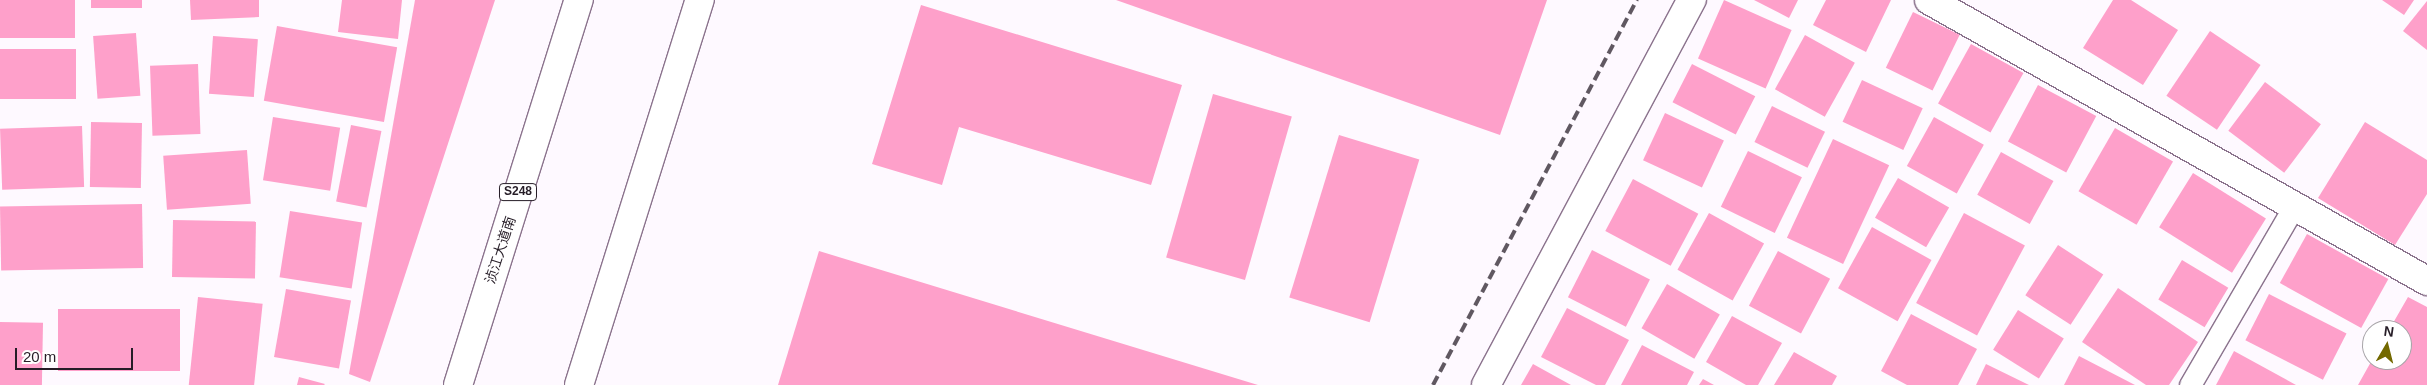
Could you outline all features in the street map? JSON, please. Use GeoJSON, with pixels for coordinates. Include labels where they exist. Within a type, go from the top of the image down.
{"type":"FeatureCollection","features":[{"type":"Feature","properties":{"kind":"street","name":"浈江大道南"},"geometry":{"type":"LineString","coordinates":[[458,385],[579,0]]}},
{"type":"Feature","properties":{"kind":"street"},"geometry":{"type":"LineString","coordinates":[[579,385],[700,0]]}},
{"type":"Feature","properties":{"kind":"street"},"geometry":{"type":"LineString","coordinates":[[1486,385],[1692,0]]}},
{"type":"Feature","properties":{"kind":"street"},"geometry":{"type":"LineString","coordinates":[[1929,0],[2427,282]]}},
{"type":"Feature","properties":{"kind":"lane"},"geometry":{"type":"LineString","coordinates":[[2190,385],[2294,206]]}},
{"type":"Feature","properties":{"kind":"building"},"geometry":{"type":"Polygon","coordinates":[[[0,0],[75,0],[75,38],[0,38],[0,0]]]}},
{"type":"Feature","properties":{"kind":"building"},"geometry":{"type":"Polygon","coordinates":[[[91,0],[142,0],[142,8],[91,8],[91,0]]]}},
{"type":"Feature","properties":{"kind":"building"},"geometry":{"type":"Polygon","coordinates":[[[190,0],[259,0],[259,17],[191,20],[190,0]]]}},
{"type":"Feature","properties":{"kind":"building"},"geometry":{"type":"Polygon","coordinates":[[[342,0],[402,0],[398,39],[338,32],[342,0]]]}},
{"type":"Feature","properties":{"kind":"building"},"geometry":{"type":"Polygon","coordinates":[[[415,0],[495,0],[370,382],[349,374],[415,0]]]}},
{"type":"Feature","properties":{"kind":"building"},"geometry":{"type":"Polygon","coordinates":[[[1116,0],[1547,0],[1500,135],[1116,0]]]}},
{"type":"Feature","properties":{"kind":"building"},"geometry":{"type":"Polygon","coordinates":[[[1724,0],[1792,30],[1766,89],[1698,58],[1724,0]]]}},
{"type":"Feature","properties":{"kind":"building"},"geometry":{"type":"Polygon","coordinates":[[[1754,0],[1798,0],[1789,18],[1754,0]]]}},
{"type":"Feature","properties":{"kind":"building"},"geometry":{"type":"Polygon","coordinates":[[[1826,0],[1891,0],[1866,52],[1813,25],[1826,0]]]}},
{"type":"Feature","properties":{"kind":"building"},"geometry":{"type":"Polygon","coordinates":[[[2113,0],[2131,0],[2178,30],[2143,85],[2083,48],[2113,0]]]}},
{"type":"Feature","properties":{"kind":"building"},"geometry":{"type":"Polygon","coordinates":[[[2382,0],[2414,0],[2404,15],[2382,0]]]}},
{"type":"Feature","properties":{"kind":"building"},"geometry":{"type":"Polygon","coordinates":[[[2427,1],[2427,50],[2403,31],[2427,1]]]}},
{"type":"Feature","properties":{"kind":"building"},"geometry":{"type":"Polygon","coordinates":[[[921,5],[1182,85],[1151,185],[959,127],[942,185],[872,164],[921,5]]]}},
{"type":"Feature","properties":{"kind":"building"},"geometry":{"type":"Polygon","coordinates":[[[1913,12],[1960,35],[1933,91],[1886,68],[1913,12]]]}},
{"type":"Feature","properties":{"kind":"building"},"geometry":{"type":"Polygon","coordinates":[[[277,26],[397,47],[384,122],[264,101],[277,26]]]}},
{"type":"Feature","properties":{"kind":"building"},"geometry":{"type":"Polygon","coordinates":[[[2210,31],[2261,65],[2217,130],[2166,96],[2210,31]]]}},
{"type":"Feature","properties":{"kind":"building"},"geometry":{"type":"Polygon","coordinates":[[[136,33],[140,96],[97,99],[93,36],[136,33]]]}},
{"type":"Feature","properties":{"kind":"building"},"geometry":{"type":"Polygon","coordinates":[[[1805,35],[1855,63],[1825,117],[1775,89],[1805,35]]]}},
{"type":"Feature","properties":{"kind":"building"},"geometry":{"type":"Polygon","coordinates":[[[213,36],[258,39],[254,97],[209,94],[213,36]]]}},
{"type":"Feature","properties":{"kind":"building"},"geometry":{"type":"Polygon","coordinates":[[[1971,44],[2023,73],[1991,133],[1938,103],[1971,44]]]}},
{"type":"Feature","properties":{"kind":"building"},"geometry":{"type":"Polygon","coordinates":[[[0,49],[76,49],[76,99],[0,99],[0,49]]]}},
{"type":"Feature","properties":{"kind":"building"},"geometry":{"type":"Polygon","coordinates":[[[198,64],[200,134],[152,136],[150,66],[198,64]]]}},
{"type":"Feature","properties":{"kind":"building"},"geometry":{"type":"Polygon","coordinates":[[[1692,64],[1755,96],[1736,135],[1672,102],[1692,64]]]}},
{"type":"Feature","properties":{"kind":"building"},"geometry":{"type":"Polygon","coordinates":[[[1862,80],[1923,108],[1903,150],[1843,122],[1862,80]]]}},
{"type":"Feature","properties":{"kind":"building"},"geometry":{"type":"Polygon","coordinates":[[[2265,82],[2321,124],[2284,173],[2228,131],[2265,82]]]}},
{"type":"Feature","properties":{"kind":"building"},"geometry":{"type":"Polygon","coordinates":[[[2038,85],[2096,116],[2066,172],[2008,142],[2038,85]]]}},
{"type":"Feature","properties":{"kind":"building"},"geometry":{"type":"Polygon","coordinates":[[[1213,94],[1292,117],[1245,280],[1166,257],[1213,94]]]}},
{"type":"Feature","properties":{"kind":"building"},"geometry":{"type":"Polygon","coordinates":[[[1772,106],[1825,132],[1807,168],[1754,142],[1772,106]]]}},
{"type":"Feature","properties":{"kind":"building"},"geometry":{"type":"Polygon","coordinates":[[[1665,113],[1724,140],[1702,188],[1643,160],[1665,113]]]}},
{"type":"Feature","properties":{"kind":"building"},"geometry":{"type":"Polygon","coordinates":[[[273,117],[340,128],[330,191],[263,180],[273,117]]]}},
{"type":"Feature","properties":{"kind":"building"},"geometry":{"type":"Polygon","coordinates":[[[1934,117],[1984,145],[1957,194],[1907,166],[1934,117]]]}},
{"type":"Feature","properties":{"kind":"building"},"geometry":{"type":"Polygon","coordinates":[[[91,122],[142,123],[141,188],[90,187],[91,122]]]}},
{"type":"Feature","properties":{"kind":"building"},"geometry":{"type":"Polygon","coordinates":[[[2365,122],[2427,160],[2427,194],[2395,245],[2318,198],[2365,122]]]}},
{"type":"Feature","properties":{"kind":"building"},"geometry":{"type":"Polygon","coordinates":[[[351,125],[381,131],[367,207],[336,202],[351,125]]]}},
{"type":"Feature","properties":{"kind":"building"},"geometry":{"type":"Polygon","coordinates":[[[82,126],[84,187],[2,190],[0,129],[82,126]]]}},
{"type":"Feature","properties":{"kind":"building"},"geometry":{"type":"Polygon","coordinates":[[[2115,128],[2173,162],[2137,225],[2078,191],[2115,128]]]}},
{"type":"Feature","properties":{"kind":"building"},"geometry":{"type":"Polygon","coordinates":[[[1339,135],[1419,160],[1370,322],[1289,298],[1339,135]]]}},
{"type":"Feature","properties":{"kind":"building"},"geometry":{"type":"Polygon","coordinates":[[[1833,139],[1889,165],[1843,264],[1787,238],[1833,139]]]}},
{"type":"Feature","properties":{"kind":"building"},"geometry":{"type":"Polygon","coordinates":[[[247,150],[251,204],[167,210],[163,156],[247,150]]]}},
{"type":"Feature","properties":{"kind":"building"},"geometry":{"type":"Polygon","coordinates":[[[1748,151],[1802,177],[1775,233],[1721,207],[1748,151]]]}},
{"type":"Feature","properties":{"kind":"building"},"geometry":{"type":"Polygon","coordinates":[[[2001,152],[2053,181],[2030,224],[1977,195],[2001,152]]]}},
{"type":"Feature","properties":{"kind":"building"},"geometry":{"type":"Polygon","coordinates":[[[2193,173],[2266,219],[2232,273],[2159,227],[2193,173]]]}},
{"type":"Feature","properties":{"kind":"building"},"geometry":{"type":"Polygon","coordinates":[[[1898,178],[1949,207],[1926,247],[1875,218],[1898,178]]]}},
{"type":"Feature","properties":{"kind":"building"},"geometry":{"type":"Polygon","coordinates":[[[1633,179],[1698,214],[1671,266],[1605,231],[1633,179]]]}},
{"type":"Feature","properties":{"kind":"building"},"geometry":{"type":"Polygon","coordinates":[[[142,204],[143,268],[1,270],[0,206],[142,204]]]}},
{"type":"Feature","properties":{"kind":"building"},"geometry":{"type":"Polygon","coordinates":[[[290,211],[362,222],[352,289],[280,277],[290,211]]]}},
{"type":"Feature","properties":{"kind":"building"},"geometry":{"type":"Polygon","coordinates":[[[1709,213],[1764,244],[1733,300],[1677,270],[1709,213]]]}},
{"type":"Feature","properties":{"kind":"building"},"geometry":{"type":"Polygon","coordinates":[[[1964,213],[2025,245],[1977,335],[1916,303],[1964,213]]]}},
{"type":"Feature","properties":{"kind":"building"},"geometry":{"type":"Polygon","coordinates":[[[173,220],[256,221],[255,278],[172,277],[173,220]]]}},
{"type":"Feature","properties":{"kind":"building"},"geometry":{"type":"Polygon","coordinates":[[[1872,227],[1931,260],[1898,321],[1838,288],[1872,227]]]}},
{"type":"Feature","properties":{"kind":"building"},"geometry":{"type":"Polygon","coordinates":[[[2307,234],[2388,279],[2366,320],[2362,320],[2361,328],[2280,283],[2307,234]]]}},
{"type":"Feature","properties":{"kind":"building"},"geometry":{"type":"Polygon","coordinates":[[[2058,245],[2103,274],[2071,325],[2025,295],[2058,245]]]}},
{"type":"Feature","properties":{"kind":"building"},"geometry":{"type":"Polygon","coordinates":[[[1592,250],[1650,280],[1626,327],[1568,297],[1592,250]]]}},
{"type":"Feature","properties":{"kind":"building"},"geometry":{"type":"Polygon","coordinates":[[[819,251],[1258,385],[778,385],[819,251]]]}},
{"type":"Feature","properties":{"kind":"building"},"geometry":{"type":"Polygon","coordinates":[[[1778,251],[1830,279],[1801,333],[1749,306],[1778,251]]]}},
{"type":"Feature","properties":{"kind":"building"},"geometry":{"type":"Polygon","coordinates":[[[2182,260],[2228,288],[2205,327],[2158,299],[2182,260]]]}},
{"type":"Feature","properties":{"kind":"building"},"geometry":{"type":"Polygon","coordinates":[[[1667,284],[1720,314],[1694,359],[1642,328],[1667,284]]]}},
{"type":"Feature","properties":{"kind":"building"},"geometry":{"type":"Polygon","coordinates":[[[2118,288],[2198,342],[2169,385],[2146,385],[2082,342],[2118,288]]]}},
{"type":"Feature","properties":{"kind":"building"},"geometry":{"type":"Polygon","coordinates":[[[286,289],[351,300],[339,368],[274,357],[286,289]]]}},
{"type":"Feature","properties":{"kind":"building"},"geometry":{"type":"Polygon","coordinates":[[[2269,294],[2347,333],[2323,380],[2245,340],[2269,294]]]}},
{"type":"Feature","properties":{"kind":"building"},"geometry":{"type":"Polygon","coordinates":[[[198,297],[263,304],[254,385],[189,385],[198,297]]]}},
{"type":"Feature","properties":{"kind":"building"},"geometry":{"type":"Polygon","coordinates":[[[2408,297],[2427,307],[2427,385],[2358,385],[2366,370],[2412,370],[2412,320],[2395,320],[2408,297]]]}},
{"type":"Feature","properties":{"kind":"building"},"geometry":{"type":"Polygon","coordinates":[[[1567,308],[1629,340],[1605,385],[1596,385],[1541,357],[1567,308]]]}},
{"type":"Feature","properties":{"kind":"building"},"geometry":{"type":"Polygon","coordinates":[[[58,309],[180,309],[180,371],[58,371],[58,309]]]}},
{"type":"Feature","properties":{"kind":"building"},"geometry":{"type":"Polygon","coordinates":[[[2018,310],[2064,339],[2039,378],[1993,350],[2018,310]]]}},
{"type":"Feature","properties":{"kind":"building"},"geometry":{"type":"Polygon","coordinates":[[[1911,314],[1977,349],[1958,385],[1907,385],[1881,371],[1911,314]]]}},
{"type":"Feature","properties":{"kind":"building"},"geometry":{"type":"Polygon","coordinates":[[[1732,316],[1782,343],[1758,385],[1746,385],[1706,362],[1732,316]]]}},
{"type":"Feature","properties":{"kind":"building"},"geometry":{"type":"Polygon","coordinates":[[[0,322],[43,323],[42,385],[0,385],[0,322]]]}},
{"type":"Feature","properties":{"kind":"building"},"geometry":{"type":"Polygon","coordinates":[[[1642,345],[1694,372],[1687,385],[1621,385],[1642,345]]]}},
{"type":"Feature","properties":{"kind":"building"},"geometry":{"type":"Polygon","coordinates":[[[2234,351],[2296,385],[2216,385],[2234,351]]]}},
{"type":"Feature","properties":{"kind":"building"},"geometry":{"type":"Polygon","coordinates":[[[1794,352],[1837,376],[1832,385],[1774,385],[1794,352]]]}},
{"type":"Feature","properties":{"kind":"building"},"geometry":{"type":"Polygon","coordinates":[[[2079,356],[2135,385],[2064,385],[2079,356]]]}},
{"type":"Feature","properties":{"kind":"building"},"geometry":{"type":"Polygon","coordinates":[[[1533,364],[1571,385],[1521,385],[1533,364]]]}},
{"type":"Feature","properties":{"kind":"building"},"geometry":{"type":"Polygon","coordinates":[[[1986,364],[2029,385],[1976,385],[1986,364]]]}},
{"type":"Feature","properties":{"kind":"building"},"geometry":{"type":"Polygon","coordinates":[[[299,377],[325,384],[297,385],[299,377]]]}},
{"type":"Feature","properties":{"kind":"building"},"geometry":{"type":"Polygon","coordinates":[[[1703,379],[1714,385],[1699,385],[1703,379]]]}},
{"type":"Feature","properties":{"kind":"railway"},"geometry":{"type":"LineString","coordinates":[[1433,385],[1637,0]]}}]}
